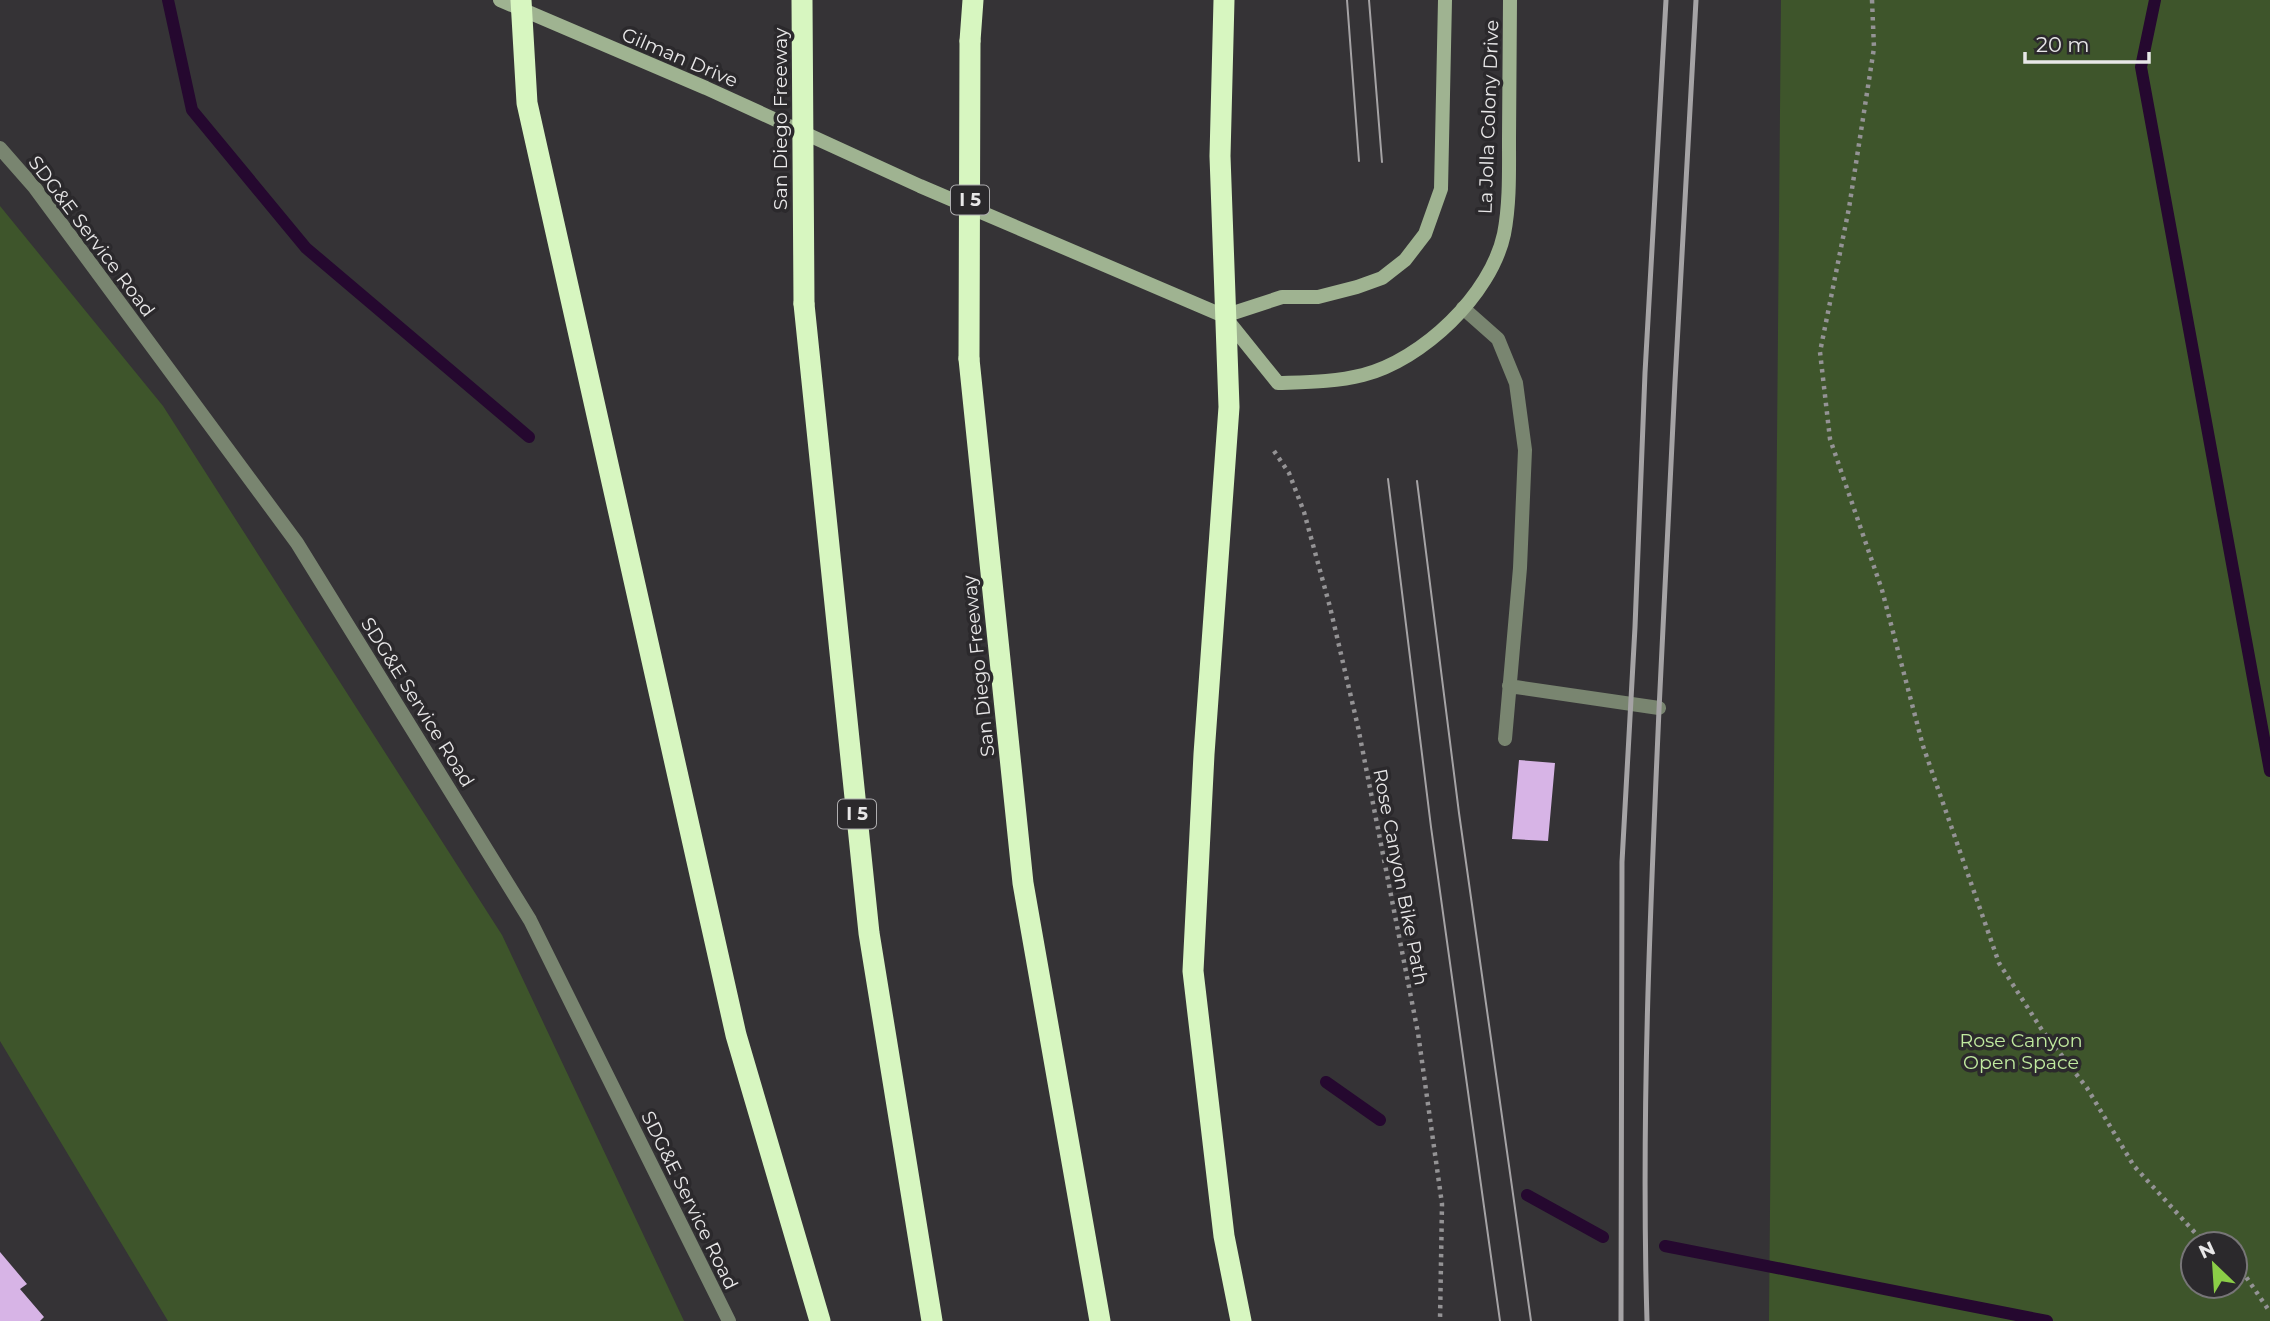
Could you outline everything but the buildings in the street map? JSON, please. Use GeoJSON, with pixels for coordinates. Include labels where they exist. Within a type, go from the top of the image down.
{"type":"FeatureCollection","features":[{"type":"Feature","properties":{"kind":"highway","name":"San Diego Freeway"},"geometry":{"type":"LineString","coordinates":[[802,0],[804,304],[869,933],[932,1321]]}},
{"type":"Feature","properties":{"kind":"highway","name":"San Diego Freeway"},"geometry":{"type":"LineString","coordinates":[[973,0],[970,41],[969,359],[1023,883],[1100,1321]]}},
{"type":"Feature","properties":{"kind":"highway"},"geometry":{"type":"LineString","coordinates":[[1224,0],[1220,156],[1229,407],[1204,754],[1194,971],[1224,1236],[1241,1321]]}},
{"type":"Feature","properties":{"kind":"highway"},"geometry":{"type":"LineString","coordinates":[[521,4],[527,103],[736,1035],[820,1321]]}},
{"type":"Feature","properties":{"kind":"street","name":"Gilman Drive"},"geometry":{"type":"LineString","coordinates":[[500,0],[521,4],[920,186]]}},
{"type":"Feature","properties":{"kind":"street"},"geometry":{"type":"LineString","coordinates":[[1224,316],[1282,297],[1318,297],[1382,278],[1405,260],[1425,234],[1441,189],[1445,0]]}},
{"type":"Feature","properties":{"kind":"street","name":"La Jolla Colony Drive"},"geometry":{"type":"LineString","coordinates":[[920,186],[1224,316],[1278,383],[1333,381],[1365,374],[1392,364],[1418,348],[1463,308],[1489,275],[1504,235],[1509,182],[1510,0]]}},
{"type":"Feature","properties":{"kind":"lane","name":"SDG&E Service Road"},"geometry":{"type":"LineString","coordinates":[[0,148],[51,210],[289,532],[311,567],[530,920],[729,1321]]}},
{"type":"Feature","properties":{"kind":"lane"},"geometry":{"type":"LineString","coordinates":[[1463,308],[1498,338],[1516,383],[1525,450],[1520,568],[1504,739]]}},
{"type":"Feature","properties":{"kind":"lane"},"geometry":{"type":"LineString","coordinates":[[1509,686],[1659,708]]}},
{"type":"Feature","properties":{"kind":"path"},"geometry":{"type":"LineString","coordinates":[[1872,0],[1874,48],[1849,208],[1820,352],[1830,439],[1882,590],[1923,746],[1999,962],[2042,1030],[2087,1088],[2134,1166],[2195,1230]]}},
{"type":"Feature","properties":{"kind":"path","name":"Rose Canyon Bike Path"},"geometry":{"type":"LineString","coordinates":[[1274,451],[1289,473],[1304,512],[1330,607],[1358,727],[1418,1033],[1442,1204],[1440,1321]]}},
{"type":"Feature","properties":{"kind":"path"},"geometry":{"type":"LineString","coordinates":[[2249,1281],[2270,1312]]}},
{"type":"Feature","properties":{"kind":"green space","name":"Rose Canyon Open Space"},"geometry":{"type":"Polygon","coordinates":[[[1781,0],[2270,0],[2270,1321],[1769,1321],[1781,0]]]}},
{"type":"Feature","properties":{"kind":"green space"},"geometry":{"type":"Polygon","coordinates":[[[0,206],[163,406],[502,935],[684,1321],[168,1321],[0,1041],[0,206]]]}},
{"type":"Feature","properties":{"kind":"waterway"},"geometry":{"type":"LineString","coordinates":[[168,0],[192,110],[306,248],[529,437]]}},
{"type":"Feature","properties":{"kind":"waterway"},"geometry":{"type":"LineString","coordinates":[[2155,0],[2141,67],[2270,771]]}},
{"type":"Feature","properties":{"kind":"waterway"},"geometry":{"type":"LineString","coordinates":[[1326,1082],[1380,1120]]}},
{"type":"Feature","properties":{"kind":"waterway"},"geometry":{"type":"LineString","coordinates":[[1527,1195],[1603,1237]]}},
{"type":"Feature","properties":{"kind":"waterway"},"geometry":{"type":"LineString","coordinates":[[1665,1246],[2047,1321]]}},
{"type":"Feature","properties":{"kind":"tram line"},"geometry":{"type":"LineString","coordinates":[[1347,0],[1359,161]]}},
{"type":"Feature","properties":{"kind":"tram line"},"geometry":{"type":"LineString","coordinates":[[1369,0],[1382,162]]}},
{"type":"Feature","properties":{"kind":"tram line"},"geometry":{"type":"LineString","coordinates":[[1388,479],[1431,827],[1500,1321]]}},
{"type":"Feature","properties":{"kind":"tram line"},"geometry":{"type":"LineString","coordinates":[[1417,481],[1459,813],[1531,1321]]}},
{"type":"Feature","properties":{"kind":"railway"},"geometry":{"type":"LineString","coordinates":[[1621,1321],[1622,862],[1666,0]]}},
{"type":"Feature","properties":{"kind":"railway"},"geometry":{"type":"LineString","coordinates":[[1647,1321],[1645,1168],[1652,862],[1696,0]]}}]}
